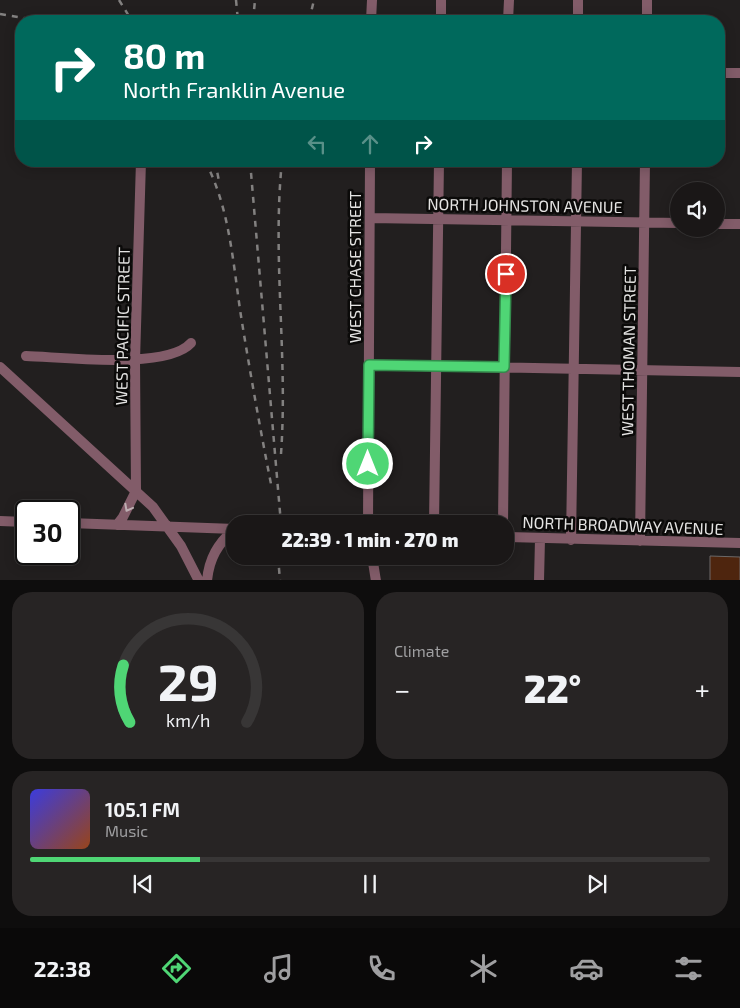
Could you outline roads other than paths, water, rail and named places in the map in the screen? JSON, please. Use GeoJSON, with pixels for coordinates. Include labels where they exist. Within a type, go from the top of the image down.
{"type":"FeatureCollection","features":[{"type":"Feature","properties":{"kind":"street"},"geometry":{"type":"LineString","coordinates":[[371,15],[372,0]]}},
{"type":"Feature","properties":{"kind":"street"},"geometry":{"type":"LineString","coordinates":[[441,0],[441,15]]}},
{"type":"Feature","properties":{"kind":"street"},"geometry":{"type":"LineString","coordinates":[[508,15],[509,0]]}},
{"type":"Feature","properties":{"kind":"street"},"geometry":{"type":"LineString","coordinates":[[578,0],[578,15]]}},
{"type":"Feature","properties":{"kind":"street"},"geometry":{"type":"LineString","coordinates":[[647,0],[647,15]]}},
{"type":"Feature","properties":{"kind":"street"},"geometry":{"type":"LineString","coordinates":[[725,73],[740,73]]}},
{"type":"Feature","properties":{"kind":"street","name":"WEST PACIFIC STREET"},"geometry":{"type":"LineString","coordinates":[[136,491],[135,360],[141,167]]}},
{"type":"Feature","properties":{"kind":"street","name":"WEST CHASE STREET"},"geometry":{"type":"LineString","coordinates":[[368,515],[370,167]]}},
{"type":"Feature","properties":{"kind":"street"},"geometry":{"type":"LineString","coordinates":[[434,515],[440,167]]}},
{"type":"Feature","properties":{"kind":"street"},"geometry":{"type":"LineString","coordinates":[[503,515],[507,167]]}},
{"type":"Feature","properties":{"kind":"street"},"geometry":{"type":"LineString","coordinates":[[571,540],[577,167]]}},
{"type":"Feature","properties":{"kind":"street","name":"WEST THOMAN STREET"},"geometry":{"type":"LineString","coordinates":[[640,541],[645,167]]}},
{"type":"Feature","properties":{"kind":"street","name":"NORTH JOHNSTON AVENUE"},"geometry":{"type":"LineString","coordinates":[[370,218],[670,223]]}},
{"type":"Feature","properties":{"kind":"street"},"geometry":{"type":"LineString","coordinates":[[725,224],[740,224]]}},
{"type":"Feature","properties":{"kind":"street"},"geometry":{"type":"LineString","coordinates":[[26,356],[135,360],[178,353],[191,343]]}},
{"type":"Feature","properties":{"kind":"street"},"geometry":{"type":"LineString","coordinates":[[369,365],[740,372]]}},
{"type":"Feature","properties":{"kind":"street"},"geometry":{"type":"LineString","coordinates":[[0,367],[152,507],[181,546],[199,580]]}},
{"type":"Feature","properties":{"kind":"street"},"geometry":{"type":"LineString","coordinates":[[117,525],[136,491]]}},
{"type":"Feature","properties":{"kind":"street"},"geometry":{"type":"LineString","coordinates":[[0,521],[15,522]]}},
{"type":"Feature","properties":{"kind":"street"},"geometry":{"type":"LineString","coordinates":[[80,523],[226,529]]}},
{"type":"Feature","properties":{"kind":"street"},"geometry":{"type":"LineString","coordinates":[[207,580],[212,557],[226,537]]}},
{"type":"Feature","properties":{"kind":"street","name":"NORTH BROADWAY AVENUE"},"geometry":{"type":"LineString","coordinates":[[514,538],[740,543]]}},
{"type":"Feature","properties":{"kind":"street"},"geometry":{"type":"LineString","coordinates":[[539,580],[540,539]]}},
{"type":"Feature","properties":{"kind":"street"},"geometry":{"type":"LineString","coordinates":[[374,565],[376,580]]}},
{"type":"Feature","properties":{"kind":"railway"},"geometry":{"type":"LineString","coordinates":[[119,0],[128,15]]}},
{"type":"Feature","properties":{"kind":"railway"},"geometry":{"type":"LineString","coordinates":[[236,0],[237,15]]}},
{"type":"Feature","properties":{"kind":"railway"},"geometry":{"type":"LineString","coordinates":[[254,15],[255,0]]}},
{"type":"Feature","properties":{"kind":"railway"},"geometry":{"type":"LineString","coordinates":[[310,15],[314,0]]}},
{"type":"Feature","properties":{"kind":"railway"},"geometry":{"type":"LineString","coordinates":[[0,14],[15,17]]}},
{"type":"Feature","properties":{"kind":"railway"},"geometry":{"type":"LineString","coordinates":[[208,167],[220,198],[233,256],[241,316],[271,484]]}},
{"type":"Feature","properties":{"kind":"railway"},"geometry":{"type":"LineString","coordinates":[[216,167],[219,181]]}},
{"type":"Feature","properties":{"kind":"railway"},"geometry":{"type":"LineString","coordinates":[[251,167],[280,515]]}},
{"type":"Feature","properties":{"kind":"railway"},"geometry":{"type":"LineString","coordinates":[[281,454],[283,381],[279,270],[279,197],[282,167]]}},
{"type":"Feature","properties":{"kind":"railway"},"geometry":{"type":"LineString","coordinates":[[279,565],[280,580]]}}]}
